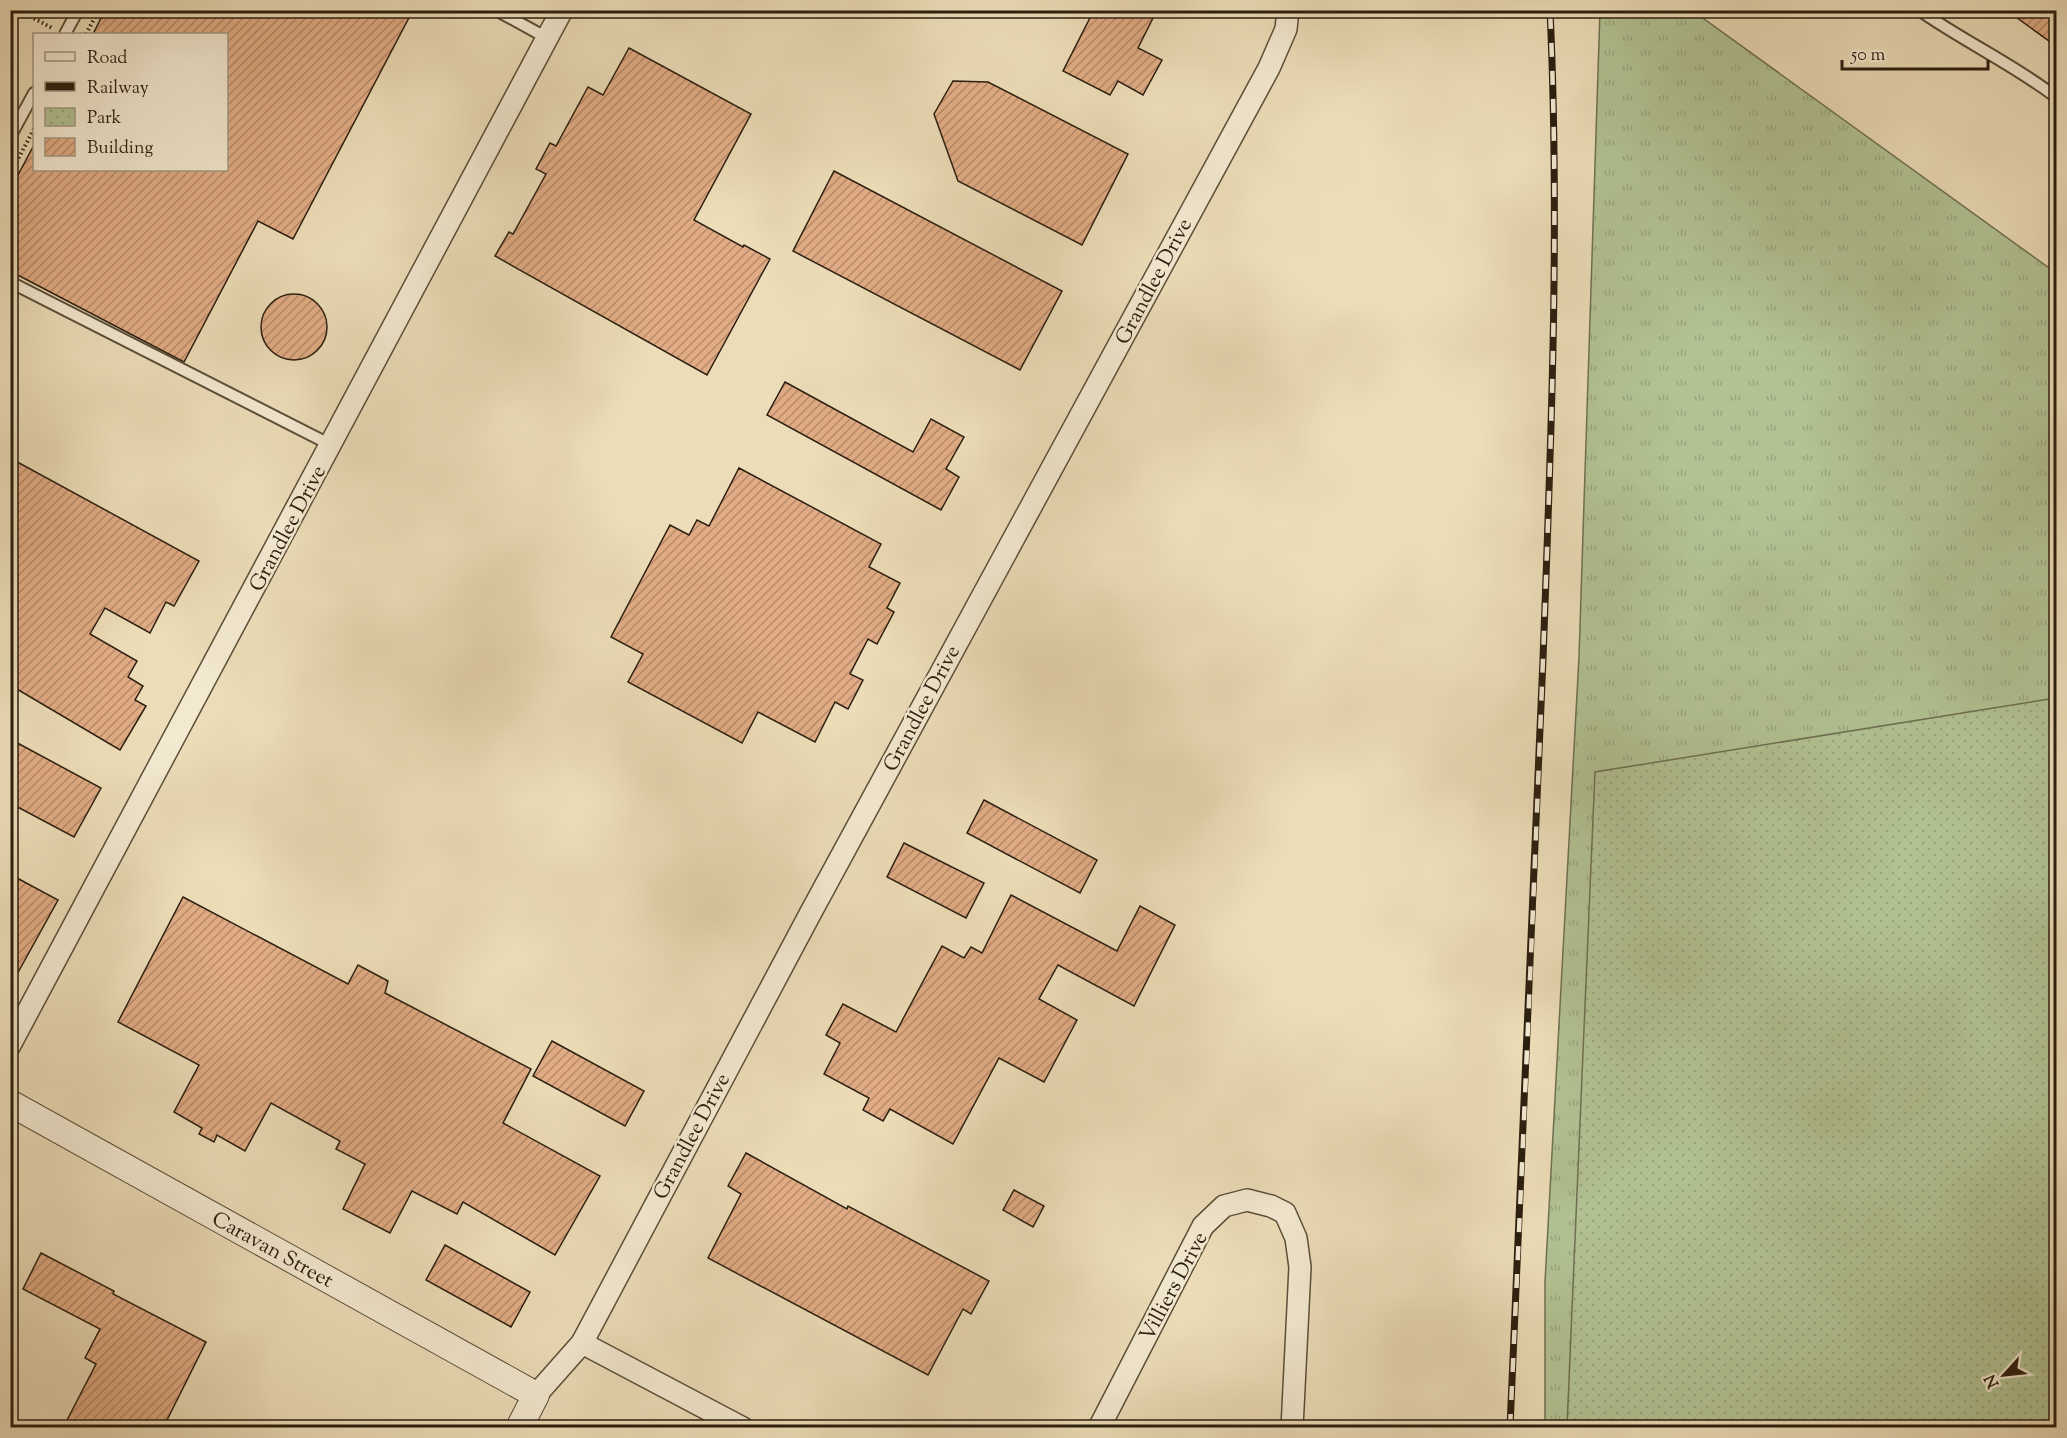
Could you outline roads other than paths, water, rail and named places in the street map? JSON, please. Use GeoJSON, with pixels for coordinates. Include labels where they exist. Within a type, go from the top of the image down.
{"type":"FeatureCollection","features":[{"type":"Feature","properties":{"kind":"street","name":"Grandlee Drive"},"geometry":{"type":"LineString","coordinates":[[10,1045],[562,10]]}},
{"type":"Feature","properties":{"kind":"street","name":"Grandlee Drive"},"geometry":{"type":"LineString","coordinates":[[536,1395],[582,1342],[815,903],[1269,68],[1286,29],[1288,10]]}},
{"type":"Feature","properties":{"kind":"street","name":"Caravan Street"},"geometry":{"type":"LineString","coordinates":[[10,1103],[536,1395]]}},
{"type":"Feature","properties":{"kind":"street","name":"Villiers Drive"},"geometry":{"type":"LineString","coordinates":[[1099,1428],[1203,1226],[1224,1206],[1247,1200],[1271,1206],[1285,1214],[1296,1238],[1300,1267],[1292,1428]]}},
{"type":"Feature","properties":{"kind":"street"},"geometry":{"type":"LineString","coordinates":[[582,1342],[743,1428]]}},
{"type":"Feature","properties":{"kind":"street"},"geometry":{"type":"LineString","coordinates":[[519,1428],[536,1395]]}},
{"type":"Feature","properties":{"kind":"lane"},"geometry":{"type":"LineString","coordinates":[[66,33],[78,10]]}},
{"type":"Feature","properties":{"kind":"lane"},"geometry":{"type":"LineString","coordinates":[[496,10],[547,38]]}},
{"type":"Feature","properties":{"kind":"lane"},"geometry":{"type":"LineString","coordinates":[[1919,10],[1973,45],[2031,78],[2056,97]]}},
{"type":"Feature","properties":{"kind":"lane"},"geometry":{"type":"LineString","coordinates":[[10,137],[33,95]]}},
{"type":"Feature","properties":{"kind":"lane"},"geometry":{"type":"LineString","coordinates":[[10,282],[331,446]]}},
{"type":"Feature","properties":{"kind":"railway"},"geometry":{"type":"LineString","coordinates":[[1510,1428],[1551,416],[1554,173],[1550,10]]}}]}
